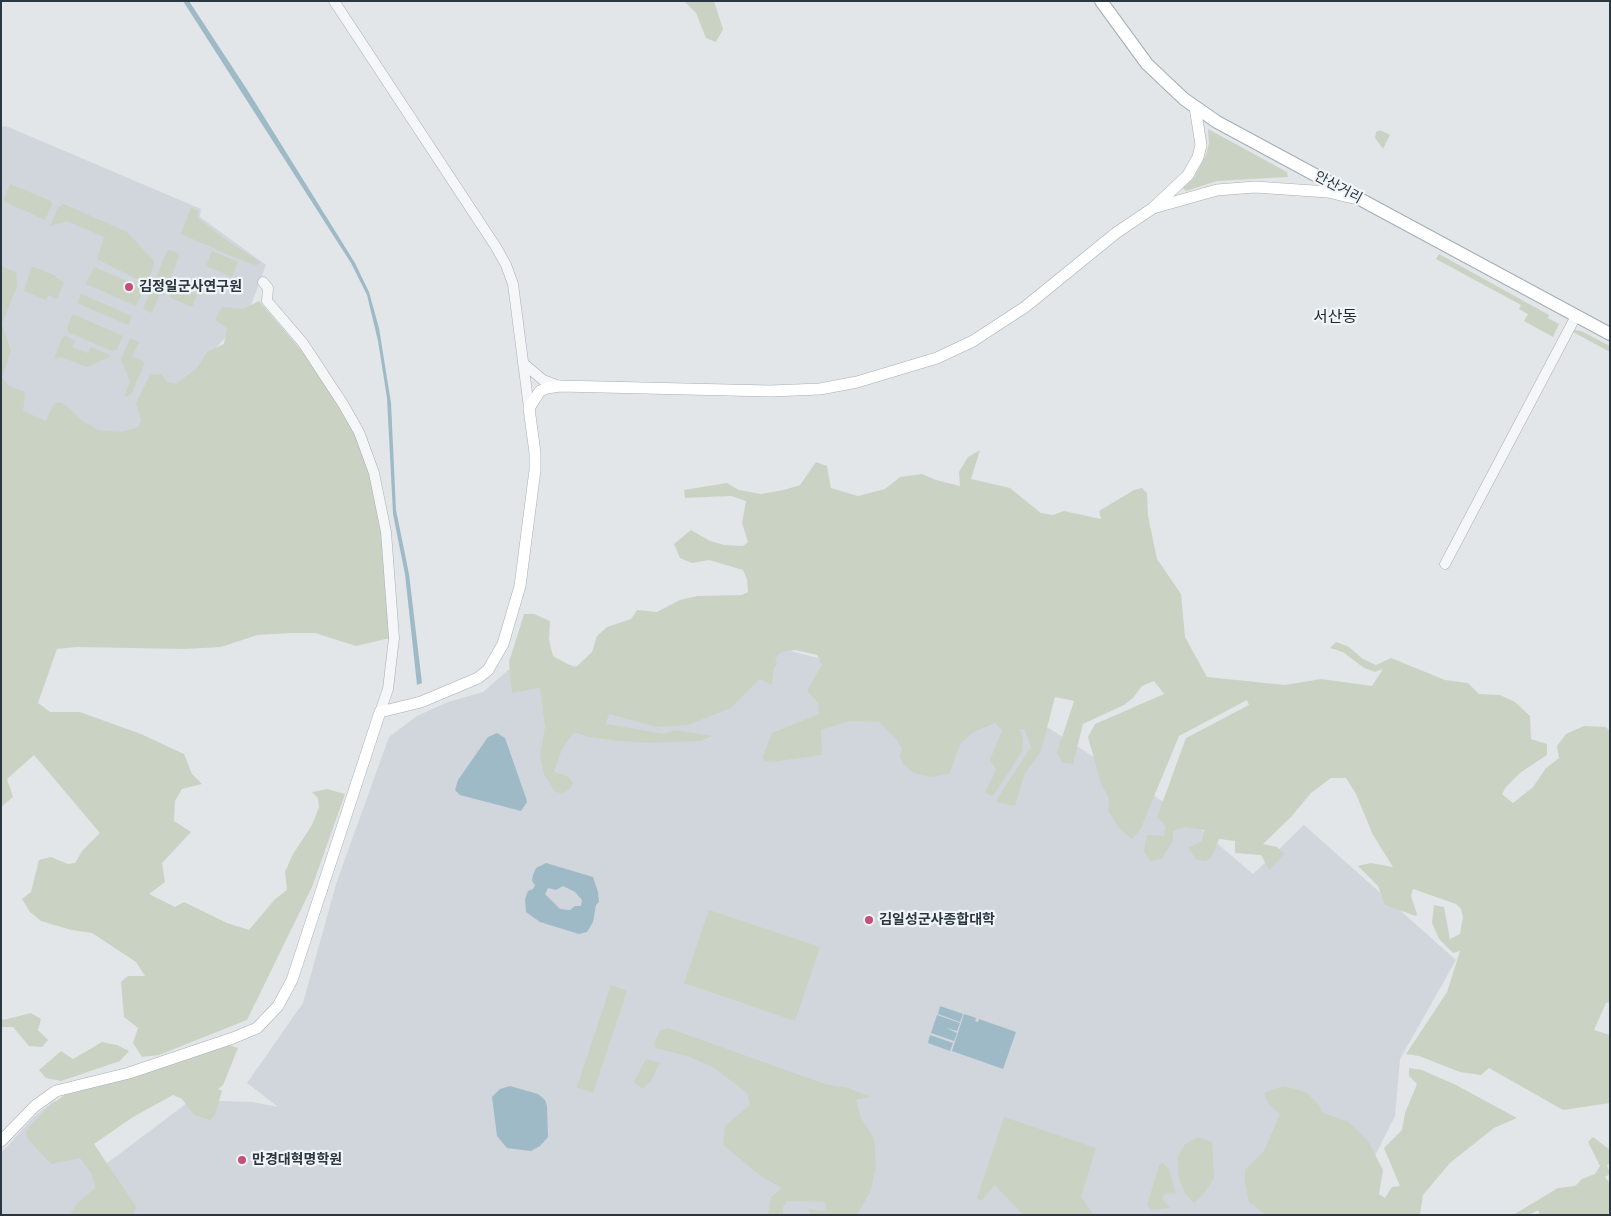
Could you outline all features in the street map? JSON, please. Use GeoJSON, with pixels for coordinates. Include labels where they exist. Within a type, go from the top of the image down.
{"type":"FeatureCollection","features":[{"type":"Feature","properties":{"kind":"main road","name":"안산거리"},"geometry":{"type":"LineString","coordinates":[[1101,1],[1147,64],[1195,107],[1232,132],[1610,334]]}},
{"type":"Feature","properties":{"kind":"main road"},"geometry":{"type":"LineString","coordinates":[[1,1141],[35,1106],[56,1091],[128,1072],[233,1038],[257,1028],[270,1016],[292,980],[380,712],[421,702],[478,678],[488,670],[499,652],[520,586],[535,453],[528,408],[540,391],[560,386],[770,391],[820,389],[879,376],[937,358],[973,341],[1025,307],[1116,233],[1153,208],[1188,176],[1198,157],[1201,145],[1195,107]]}},
{"type":"Feature","properties":{"kind":"main road"},"geometry":{"type":"LineString","coordinates":[[1153,208],[1217,190],[1255,187],[1328,192],[1360,199]]}},
{"type":"Feature","properties":{"kind":"street"},"geometry":{"type":"LineString","coordinates":[[334,1],[503,260],[513,284],[528,408]]}},
{"type":"Feature","properties":{"kind":"street"},"geometry":{"type":"LineString","coordinates":[[263,282],[268,288],[267,301],[302,343],[343,404],[358,432],[374,472],[386,532],[394,638],[388,689],[380,712]]}},
{"type":"Feature","properties":{"kind":"street"},"geometry":{"type":"LineString","coordinates":[[1445,564],[1576,316]]}},
{"type":"Feature","properties":{"kind":"street"},"geometry":{"type":"LineString","coordinates":[[523,363],[543,380],[560,386]]}},
{"type":"Feature","properties":{"kind":"shaded area","name":"김정일군사연구원"},"geometry":{"type":"Polygon","coordinates":[[[6,126],[201,209],[200,217],[266,265],[249,310],[116,464],[1,415],[1,127],[6,126]]]}},
{"type":"Feature","properties":{"kind":"shaded area","name":"김일성군사종합대학"},"geometry":{"type":"Polygon","coordinates":[[[777,647],[1030,716],[1184,815],[1253,874],[1304,825],[1456,960],[1400,1059],[1395,1116],[1373,1160],[1355,1215],[1,1215],[1,1153],[35,1116],[55,1100],[102,1167],[191,1100],[252,1102],[278,1107],[247,1083],[303,1003],[337,881],[389,737],[417,716],[448,702],[483,692],[522,658],[590,668],[777,647]]]}},
{"type":"Feature","properties":{"kind":"green space"},"geometry":{"type":"Polygon","coordinates":[[[684,1],[714,1],[723,29],[716,42],[706,38],[696,13],[684,1]]]}},
{"type":"Feature","properties":{"kind":"green space"},"geometry":{"type":"Polygon","coordinates":[[[1208,129],[1287,172],[1288,177],[1217,181],[1186,191],[1183,188],[1194,178],[1206,155],[1209,143],[1208,129]]]}},
{"type":"Feature","properties":{"kind":"green space"},"geometry":{"type":"Polygon","coordinates":[[[1380,130],[1390,135],[1383,149],[1375,138],[1376,132],[1380,130]]]}},
{"type":"Feature","properties":{"kind":"green space"},"geometry":{"type":"Polygon","coordinates":[[[10,184],[51,201],[52,205],[45,220],[3,200],[10,184]]]}},
{"type":"Feature","properties":{"kind":"green space"},"geometry":{"type":"Polygon","coordinates":[[[64,204],[127,232],[153,260],[154,265],[148,279],[141,281],[97,259],[104,237],[67,221],[50,226],[58,207],[64,204]]]}},
{"type":"Feature","properties":{"kind":"green space"},"geometry":{"type":"Polygon","coordinates":[[[191,208],[198,211],[198,218],[222,237],[261,263],[255,265],[181,234],[191,208]]]}},
{"type":"Feature","properties":{"kind":"green space"},"geometry":{"type":"Polygon","coordinates":[[[170,250],[178,253],[179,257],[163,295],[159,296],[152,313],[143,309],[167,251],[170,250]]]}},
{"type":"Feature","properties":{"kind":"green space"},"geometry":{"type":"Polygon","coordinates":[[[212,251],[238,262],[232,277],[206,266],[212,251]]]}},
{"type":"Feature","properties":{"kind":"green space"},"geometry":{"type":"Polygon","coordinates":[[[1439,254],[1549,315],[1548,318],[1559,324],[1553,337],[1524,321],[1528,314],[1519,309],[1521,305],[1436,259],[1439,254]]]}},
{"type":"Feature","properties":{"kind":"green space"},"geometry":{"type":"Polygon","coordinates":[[[1,266],[16,272],[17,286],[2,324],[11,351],[2,377],[9,386],[25,392],[23,411],[46,421],[53,405],[59,402],[67,406],[81,420],[98,430],[121,432],[139,427],[141,420],[136,403],[150,375],[161,374],[167,382],[176,384],[198,367],[207,352],[224,344],[227,328],[215,320],[222,307],[243,309],[259,301],[319,371],[355,433],[372,480],[383,535],[390,638],[356,646],[315,633],[292,633],[257,635],[221,647],[184,649],[77,647],[57,649],[38,703],[50,712],[80,712],[141,734],[184,754],[192,774],[202,784],[182,789],[175,801],[174,821],[191,832],[162,863],[165,882],[149,894],[175,907],[184,902],[227,923],[249,930],[275,899],[287,890],[285,872],[293,854],[312,825],[319,807],[318,798],[312,792],[327,789],[345,794],[312,887],[247,1020],[159,1055],[142,1057],[133,1043],[138,1028],[124,1017],[121,982],[128,976],[145,976],[136,962],[92,933],[71,930],[41,921],[30,912],[22,899],[31,892],[39,860],[51,857],[68,864],[75,863],[82,851],[100,833],[34,755],[7,779],[13,797],[1,807],[1,266]]]}},
{"type":"Feature","properties":{"kind":"green space"},"geometry":{"type":"Polygon","coordinates":[[[32,266],[56,276],[56,278],[64,282],[57,299],[48,295],[46,300],[24,291],[32,266]]]}},
{"type":"Feature","properties":{"kind":"green space"},"geometry":{"type":"Polygon","coordinates":[[[94,267],[141,287],[143,291],[136,306],[86,284],[94,267]]]}},
{"type":"Feature","properties":{"kind":"green space"},"geometry":{"type":"Polygon","coordinates":[[[175,284],[197,295],[192,307],[169,297],[175,284]]]}},
{"type":"Feature","properties":{"kind":"green space"},"geometry":{"type":"Polygon","coordinates":[[[81,294],[132,316],[128,325],[77,303],[81,294]]]}},
{"type":"Feature","properties":{"kind":"green space"},"geometry":{"type":"Polygon","coordinates":[[[73,314],[123,336],[117,349],[112,351],[68,332],[67,327],[73,314]]]}},
{"type":"Feature","properties":{"kind":"green space"},"geometry":{"type":"Polygon","coordinates":[[[1575,330],[1581,331],[1610,346],[1610,352],[1573,332],[1575,330]]]}},
{"type":"Feature","properties":{"kind":"green space"},"geometry":{"type":"Polygon","coordinates":[[[66,336],[75,341],[72,347],[87,353],[91,347],[108,354],[109,357],[87,367],[61,357],[54,359],[62,338],[66,336]]]}},
{"type":"Feature","properties":{"kind":"green space"},"geometry":{"type":"Polygon","coordinates":[[[130,338],[139,342],[132,357],[145,362],[131,395],[124,397],[130,382],[121,359],[130,338]]]}},
{"type":"Feature","properties":{"kind":"green space"},"geometry":{"type":"Polygon","coordinates":[[[980,450],[971,479],[1010,488],[1041,513],[1053,515],[1064,511],[1101,519],[1099,511],[1134,490],[1142,488],[1147,493],[1148,516],[1157,559],[1181,594],[1185,637],[1207,677],[1285,685],[1321,679],[1372,686],[1383,669],[1375,672],[1364,668],[1343,652],[1330,648],[1336,642],[1349,647],[1363,659],[1376,665],[1391,658],[1445,680],[1468,683],[1479,694],[1500,695],[1515,702],[1530,716],[1531,739],[1547,744],[1547,755],[1520,773],[1506,787],[1502,794],[1513,803],[1533,787],[1546,768],[1559,758],[1557,746],[1566,734],[1584,726],[1606,727],[1610,731],[1610,1002],[1606,1003],[1594,1030],[1610,1035],[1610,1103],[1563,1110],[1489,1068],[1481,1075],[1460,1072],[1419,1056],[1406,1054],[1447,992],[1460,951],[1453,953],[1439,939],[1432,923],[1434,905],[1444,907],[1450,939],[1460,934],[1463,917],[1461,909],[1456,904],[1413,889],[1411,896],[1416,916],[1385,905],[1378,886],[1358,866],[1371,863],[1393,867],[1373,835],[1356,794],[1346,778],[1331,778],[1311,793],[1291,817],[1263,844],[1277,847],[1284,854],[1269,870],[1261,855],[1235,853],[1235,841],[1219,839],[1212,856],[1206,861],[1197,860],[1188,848],[1202,841],[1204,830],[1184,827],[1173,831],[1173,841],[1161,859],[1150,861],[1144,851],[1147,835],[1164,836],[1166,827],[1157,817],[1186,738],[1249,705],[1247,700],[1179,736],[1141,828],[1132,839],[1120,829],[1108,811],[1109,798],[1101,784],[1088,737],[1095,724],[1164,694],[1154,681],[1142,686],[1133,698],[1124,705],[1083,724],[1073,764],[1063,763],[1057,752],[1074,701],[1055,697],[1041,751],[1025,773],[1015,806],[997,802],[997,799],[1031,747],[1024,729],[1020,729],[1023,740],[1022,752],[993,796],[985,793],[996,770],[990,760],[1002,730],[995,723],[972,733],[960,744],[949,774],[931,777],[914,773],[904,765],[900,756],[902,749],[897,740],[879,722],[849,721],[821,730],[822,755],[771,762],[765,761],[762,758],[772,733],[819,714],[818,703],[807,691],[822,665],[817,655],[795,650],[781,652],[775,658],[777,665],[774,667],[772,685],[760,679],[731,708],[688,725],[657,727],[609,714],[606,724],[664,734],[674,730],[712,736],[700,741],[646,743],[589,737],[574,732],[562,749],[554,772],[569,777],[573,783],[572,787],[563,793],[555,792],[544,774],[540,756],[545,727],[540,688],[512,693],[509,662],[524,614],[534,614],[550,621],[549,640],[553,656],[575,668],[592,652],[597,636],[607,627],[631,619],[637,610],[657,612],[680,600],[697,596],[742,595],[748,592],[747,579],[743,570],[709,560],[692,563],[680,558],[674,544],[691,530],[710,541],[724,545],[743,546],[748,542],[742,523],[746,501],[731,496],[685,498],[684,490],[727,483],[739,490],[761,494],[784,490],[800,485],[816,462],[827,466],[831,488],[858,496],[885,489],[900,477],[922,474],[936,480],[960,486],[959,472],[968,457],[980,450]]]}},
{"type":"Feature","properties":{"kind":"green space"},"geometry":{"type":"Polygon","coordinates":[[[709,910],[820,947],[795,1021],[684,983],[709,910]]]}},
{"type":"Feature","properties":{"kind":"green space"},"geometry":{"type":"Polygon","coordinates":[[[611,985],[627,991],[593,1093],[577,1087],[611,985]]]}},
{"type":"Feature","properties":{"kind":"green space"},"geometry":{"type":"Polygon","coordinates":[[[31,1013],[41,1019],[38,1030],[48,1040],[42,1047],[29,1046],[13,1027],[1,1027],[1,1017],[3,1020],[31,1013]]]}},
{"type":"Feature","properties":{"kind":"green space"},"geometry":{"type":"Polygon","coordinates":[[[668,1028],[825,1084],[848,1088],[871,1097],[856,1100],[861,1118],[874,1138],[876,1165],[871,1190],[857,1215],[811,1215],[808,1209],[826,1211],[825,1202],[787,1201],[783,1207],[783,1215],[768,1215],[771,1197],[782,1188],[762,1177],[723,1145],[725,1126],[750,1105],[747,1093],[713,1067],[687,1056],[655,1048],[654,1043],[660,1031],[668,1028]]]}},
{"type":"Feature","properties":{"kind":"green space"},"geometry":{"type":"Polygon","coordinates":[[[102,1042],[117,1045],[129,1051],[120,1061],[61,1081],[46,1078],[39,1070],[61,1051],[73,1059],[102,1042]]]}},
{"type":"Feature","properties":{"kind":"green space"},"geometry":{"type":"Polygon","coordinates":[[[229,1045],[238,1048],[223,1085],[218,1089],[222,1091],[215,1115],[210,1120],[194,1115],[182,1099],[173,1095],[133,1117],[94,1144],[137,1208],[133,1214],[70,1215],[76,1204],[95,1188],[92,1174],[80,1158],[51,1164],[27,1138],[26,1131],[46,1109],[67,1093],[229,1045]]]}},
{"type":"Feature","properties":{"kind":"green space"},"geometry":{"type":"Polygon","coordinates":[[[646,1059],[660,1063],[652,1079],[643,1089],[634,1082],[646,1059]]]}},
{"type":"Feature","properties":{"kind":"green space"},"geometry":{"type":"Polygon","coordinates":[[[1409,1068],[1422,1070],[1456,1085],[1517,1118],[1494,1128],[1450,1163],[1423,1195],[1420,1215],[1266,1215],[1249,1202],[1245,1183],[1245,1170],[1264,1151],[1280,1114],[1269,1104],[1264,1093],[1283,1086],[1306,1092],[1320,1106],[1321,1112],[1348,1122],[1369,1143],[1383,1170],[1379,1194],[1385,1198],[1392,1187],[1400,1186],[1384,1148],[1402,1130],[1405,1113],[1417,1084],[1409,1076],[1409,1068]]]}},
{"type":"Feature","properties":{"kind":"green space"},"geometry":{"type":"Polygon","coordinates":[[[1004,1117],[1096,1148],[1081,1197],[1094,1215],[1023,1215],[995,1185],[981,1201],[977,1198],[1004,1117]]]}},
{"type":"Feature","properties":{"kind":"green space"},"geometry":{"type":"Polygon","coordinates":[[[1198,1137],[1212,1142],[1214,1178],[1204,1194],[1194,1203],[1184,1192],[1178,1175],[1178,1156],[1185,1144],[1198,1137]]]}},
{"type":"Feature","properties":{"kind":"green space"},"geometry":{"type":"Polygon","coordinates":[[[1593,1137],[1610,1150],[1610,1163],[1607,1165],[1610,1174],[1605,1177],[1610,1184],[1610,1210],[1607,1215],[1540,1215],[1538,1210],[1529,1215],[1513,1215],[1558,1188],[1575,1186],[1582,1179],[1595,1174],[1600,1166],[1588,1142],[1593,1137]]]}},
{"type":"Feature","properties":{"kind":"green space"},"geometry":{"type":"Polygon","coordinates":[[[1162,1162],[1169,1169],[1176,1194],[1166,1193],[1162,1199],[1170,1208],[1152,1210],[1147,1205],[1159,1166],[1162,1162]]]}},
{"type":"Feature","properties":{"kind":"water"},"geometry":{"type":"Polygon","coordinates":[[[183,1],[189,1],[248,91],[355,263],[369,292],[379,328],[391,403],[396,510],[409,574],[422,683],[417,685],[405,574],[393,514],[387,398],[378,341],[367,295],[351,263],[183,1]]]}},
{"type":"Feature","properties":{"kind":"water"},"geometry":{"type":"Polygon","coordinates":[[[497,733],[505,738],[526,798],[527,802],[521,811],[460,795],[455,790],[458,780],[488,737],[497,733]]]}},
{"type":"Feature","properties":{"kind":"water"},"geometry":{"type":"Polygon","coordinates":[[[546,863],[593,877],[599,902],[596,905],[593,922],[587,932],[579,934],[540,922],[526,912],[525,899],[528,891],[533,889],[535,885],[532,881],[536,868],[546,863]],[[563,886],[556,890],[548,888],[545,894],[560,909],[570,910],[575,906],[581,906],[582,900],[575,892],[563,886]]]}},
{"type":"Feature","properties":{"kind":"water"},"geometry":{"type":"Polygon","coordinates":[[[940,1006],[963,1014],[960,1022],[938,1014],[940,1006]]]}},
{"type":"Feature","properties":{"kind":"water"},"geometry":{"type":"Polygon","coordinates":[[[964,1014],[976,1018],[975,1021],[978,1022],[979,1019],[1016,1032],[1003,1069],[952,1051],[964,1014]]]}},
{"type":"Feature","properties":{"kind":"water"},"geometry":{"type":"Polygon","coordinates":[[[937,1015],[960,1023],[957,1031],[946,1028],[957,1033],[954,1041],[931,1033],[937,1015]]]}},
{"type":"Feature","properties":{"kind":"water"},"geometry":{"type":"Polygon","coordinates":[[[930,1035],[953,1043],[950,1051],[928,1043],[930,1035]]]}},
{"type":"Feature","properties":{"kind":"water"},"geometry":{"type":"Polygon","coordinates":[[[510,1086],[538,1094],[545,1100],[547,1106],[548,1137],[540,1146],[531,1151],[507,1148],[497,1136],[492,1097],[500,1089],[510,1086]]]}},
{"type":"Feature","properties":{"kind":"place","name":"김정일군사연구원"},"geometry":{"type":"Point","coordinates":[129,287]}},
{"type":"Feature","properties":{"kind":"place","name":"김일성군사종합대학"},"geometry":{"type":"Point","coordinates":[869,920]}},
{"type":"Feature","properties":{"kind":"place","name":"만경대혁명학원"},"geometry":{"type":"Point","coordinates":[242,1160]}},
{"type":"Feature","properties":{"kind":"district","name":"서산동"},"geometry":{"type":"Point","coordinates":[1335,318]}}]}
